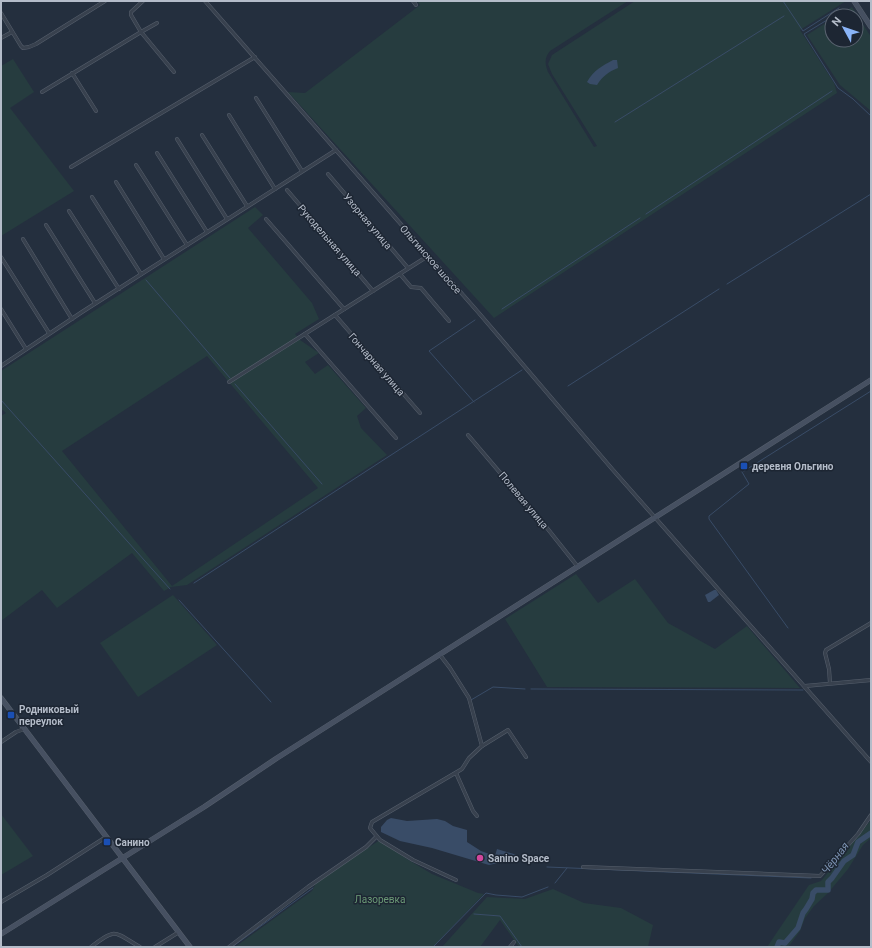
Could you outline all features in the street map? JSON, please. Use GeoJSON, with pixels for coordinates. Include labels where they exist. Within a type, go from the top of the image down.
{"type":"FeatureCollection","features":[{"type":"Feature","properties":{"kind":"street"},"geometry":{"type":"LineString","coordinates":[[1,13],[21,46],[23,48],[27,48],[36,44],[105,1]]}},
{"type":"Feature","properties":{"kind":"street"},"geometry":{"type":"LineString","coordinates":[[143,1],[131,12],[131,15],[141,32],[174,72]]}},
{"type":"Feature","properties":{"kind":"street","name":"Ольгинское шоссе"},"geometry":{"type":"LineString","coordinates":[[205,1],[871,762]]}},
{"type":"Feature","properties":{"kind":"street"},"geometry":{"type":"LineString","coordinates":[[413,1],[416,5]]}},
{"type":"Feature","properties":{"kind":"street"},"geometry":{"type":"LineString","coordinates":[[854,1],[871,27]]}},
{"type":"Feature","properties":{"kind":"street"},"geometry":{"type":"LineString","coordinates":[[42,92],[157,23]]}},
{"type":"Feature","properties":{"kind":"street"},"geometry":{"type":"LineString","coordinates":[[1,38],[12,32]]}},
{"type":"Feature","properties":{"kind":"street"},"geometry":{"type":"LineString","coordinates":[[71,167],[255,57]]}},
{"type":"Feature","properties":{"kind":"street"},"geometry":{"type":"LineString","coordinates":[[72,73],[96,111]]}},
{"type":"Feature","properties":{"kind":"street"},"geometry":{"type":"LineString","coordinates":[[256,98],[302,171]]}},
{"type":"Feature","properties":{"kind":"street"},"geometry":{"type":"LineString","coordinates":[[229,115],[275,189]]}},
{"type":"Feature","properties":{"kind":"street"},"geometry":{"type":"LineString","coordinates":[[202,135],[247,206]]}},
{"type":"Feature","properties":{"kind":"street"},"geometry":{"type":"LineString","coordinates":[[177,139],[227,219]]}},
{"type":"Feature","properties":{"kind":"street"},"geometry":{"type":"LineString","coordinates":[[1,364],[336,150]]}},
{"type":"Feature","properties":{"kind":"street"},"geometry":{"type":"LineString","coordinates":[[158,153],[207,232]]}},
{"type":"Feature","properties":{"kind":"street"},"geometry":{"type":"LineString","coordinates":[[136,165],[187,245]]}},
{"type":"Feature","properties":{"kind":"street","name":"Узорная улица"},"geometry":{"type":"LineString","coordinates":[[328,174],[408,268]]}},
{"type":"Feature","properties":{"kind":"street"},"geometry":{"type":"LineString","coordinates":[[116,182],[164,259]]}},
{"type":"Feature","properties":{"kind":"street","name":"Рукодельная улица"},"geometry":{"type":"LineString","coordinates":[[287,190],[373,291]]}},
{"type":"Feature","properties":{"kind":"street"},"geometry":{"type":"LineString","coordinates":[[92,197],[141,274]]}},
{"type":"Feature","properties":{"kind":"street"},"geometry":{"type":"LineString","coordinates":[[69,211],[118,289]]}},
{"type":"Feature","properties":{"kind":"street"},"geometry":{"type":"LineString","coordinates":[[266,219],[344,309]]}},
{"type":"Feature","properties":{"kind":"street"},"geometry":{"type":"LineString","coordinates":[[46,225],[95,304]]}},
{"type":"Feature","properties":{"kind":"street"},"geometry":{"type":"LineString","coordinates":[[23,239],[72,319]]}},
{"type":"Feature","properties":{"kind":"street"},"geometry":{"type":"LineString","coordinates":[[229,382],[428,256]]}},
{"type":"Feature","properties":{"kind":"street"},"geometry":{"type":"LineString","coordinates":[[1,257],[49,333]]}},
{"type":"Feature","properties":{"kind":"street"},"geometry":{"type":"LineString","coordinates":[[400,274],[411,287],[420,288],[449,322]]}},
{"type":"Feature","properties":{"kind":"street"},"geometry":{"type":"LineString","coordinates":[[1,308],[26,349]]}},
{"type":"Feature","properties":{"kind":"street","name":"Гончарная улица"},"geometry":{"type":"LineString","coordinates":[[335,315],[420,413]]}},
{"type":"Feature","properties":{"kind":"street"},"geometry":{"type":"LineString","coordinates":[[305,334],[396,438]]}},
{"type":"Feature","properties":{"kind":"street"},"geometry":{"type":"LineString","coordinates":[[1,934],[204,807],[277,758],[871,380]]}},
{"type":"Feature","properties":{"kind":"street","name":"Полевая улица"},"geometry":{"type":"LineString","coordinates":[[468,435],[578,567]]}},
{"type":"Feature","properties":{"kind":"street"},"geometry":{"type":"LineString","coordinates":[[830,684],[829,669],[825,653],[826,650],[871,623]]}},
{"type":"Feature","properties":{"kind":"street"},"geometry":{"type":"LineString","coordinates":[[440,655],[469,698],[482,746]]}},
{"type":"Feature","properties":{"kind":"street"},"geometry":{"type":"LineString","coordinates":[[804,686],[871,680]]}},
{"type":"Feature","properties":{"kind":"street"},"geometry":{"type":"LineString","coordinates":[[1,698],[190,947]]}},
{"type":"Feature","properties":{"kind":"street"},"geometry":{"type":"LineString","coordinates":[[1,742],[16,732],[24,729]]}},
{"type":"Feature","properties":{"kind":"street"},"geometry":{"type":"LineString","coordinates":[[456,880],[413,860],[380,840],[370,828],[372,822],[462,769],[469,758],[482,746],[508,730],[526,757]]}},
{"type":"Feature","properties":{"kind":"street"},"geometry":{"type":"LineString","coordinates":[[456,773],[473,811],[477,816]]}},
{"type":"Feature","properties":{"kind":"street"},"geometry":{"type":"LineString","coordinates":[[583,867],[820,876],[858,834],[871,815]]}},
{"type":"Feature","properties":{"kind":"street"},"geometry":{"type":"LineString","coordinates":[[1,902],[106,837]]}},
{"type":"Feature","properties":{"kind":"street"},"geometry":{"type":"LineString","coordinates":[[229,947],[308,887],[366,847],[376,837]]}},
{"type":"Feature","properties":{"kind":"street"},"geometry":{"type":"LineString","coordinates":[[155,947],[179,932]]}},
{"type":"Feature","properties":{"kind":"street"},"geometry":{"type":"LineString","coordinates":[[91,947],[111,933],[117,934],[140,947]]}},
{"type":"Feature","properties":{"kind":"street"},"geometry":{"type":"LineString","coordinates":[[510,947],[514,942]]}},
{"type":"Feature","properties":{"kind":"green space"},"geometry":{"type":"Polygon","coordinates":[[[417,1],[628,1],[550,51],[546,59],[548,72],[594,147],[597,146],[552,74],[548,64],[552,55],[635,1],[846,1],[835,8],[824,8],[824,15],[800,30],[834,83],[837,93],[494,318],[288,92],[305,93],[420,5],[417,1]]]}},
{"type":"Feature","properties":{"kind":"green space"},"geometry":{"type":"Polygon","coordinates":[[[824,24],[824,48],[864,48],[864,26],[871,37],[871,111],[840,85],[807,35],[824,24]]]}},
{"type":"Feature","properties":{"kind":"green space"},"geometry":{"type":"Polygon","coordinates":[[[13,59],[34,92],[10,108],[74,191],[1,236],[1,66],[13,59]]]}},
{"type":"Feature","properties":{"kind":"green space"},"geometry":{"type":"Polygon","coordinates":[[[255,207],[263,215],[248,228],[312,303],[319,319],[295,334],[300,340],[319,353],[305,362],[315,374],[328,365],[366,408],[357,416],[361,428],[387,455],[187,585],[171,587],[164,591],[132,553],[57,608],[42,590],[1,621],[1,416],[6,413],[3,410],[1,411],[1,371],[255,207]],[[207,356],[62,451],[172,586],[318,488],[207,356]]]}},
{"type":"Feature","properties":{"kind":"green space"},"geometry":{"type":"Polygon","coordinates":[[[576,574],[598,603],[635,579],[668,623],[715,649],[747,626],[800,688],[547,687],[505,619],[576,574]]]}},
{"type":"Feature","properties":{"kind":"green space"},"geometry":{"type":"Polygon","coordinates":[[[173,595],[217,645],[138,697],[100,643],[173,595]]]}},
{"type":"Feature","properties":{"kind":"green space"},"geometry":{"type":"Polygon","coordinates":[[[1,814],[33,856],[1,875],[1,814]]]}},
{"type":"Feature","properties":{"kind":"green space"},"geometry":{"type":"Polygon","coordinates":[[[871,820],[871,838],[863,845],[848,869],[828,893],[814,906],[805,918],[800,931],[789,946],[767,947],[809,885],[821,881],[871,820]]]}},
{"type":"Feature","properties":{"kind":"green space","name":"Лазоревка"},"geometry":{"type":"Polygon","coordinates":[[[380,840],[432,874],[478,893],[484,894],[433,947],[235,947],[312,891],[317,881],[380,840]]]}},
{"type":"Feature","properties":{"kind":"green space"},"geometry":{"type":"Polygon","coordinates":[[[553,889],[584,903],[621,908],[653,925],[648,947],[519,947],[500,920],[480,947],[442,947],[487,897],[525,899],[553,889]]]}},
{"type":"Feature","properties":{"kind":"water"},"geometry":{"type":"Polygon","coordinates":[[[613,60],[617,60],[618,68],[611,71],[601,79],[597,85],[587,82],[595,71],[613,60]]]}},
{"type":"Feature","properties":{"kind":"water"},"geometry":{"type":"Polygon","coordinates":[[[716,590],[719,595],[708,602],[705,595],[716,590]]]}},
{"type":"Feature","properties":{"kind":"water"},"geometry":{"type":"Polygon","coordinates":[[[391,818],[407,821],[437,819],[445,821],[453,826],[467,830],[467,842],[481,851],[495,856],[497,849],[517,855],[511,860],[489,865],[432,848],[400,841],[381,832],[381,827],[391,818]]]}},
{"type":"Feature","properties":{"kind":"waterway"},"geometry":{"type":"LineString","coordinates":[[783,1],[803,31],[824,18]]}},
{"type":"Feature","properties":{"kind":"waterway"},"geometry":{"type":"LineString","coordinates":[[615,122],[784,16]]}},
{"type":"Feature","properties":{"kind":"waterway"},"geometry":{"type":"LineString","coordinates":[[824,22],[804,34],[838,88],[853,99],[871,116]]}},
{"type":"Feature","properties":{"kind":"waterway"},"geometry":{"type":"LineString","coordinates":[[646,214],[832,91]]}},
{"type":"Feature","properties":{"kind":"waterway"},"geometry":{"type":"LineString","coordinates":[[727,284],[871,194]]}},
{"type":"Feature","properties":{"kind":"waterway"},"geometry":{"type":"LineString","coordinates":[[502,309],[640,218]]}},
{"type":"Feature","properties":{"kind":"waterway"},"geometry":{"type":"LineString","coordinates":[[146,280],[230,378]]}},
{"type":"Feature","properties":{"kind":"waterway"},"geometry":{"type":"LineString","coordinates":[[568,386],[719,289]]}},
{"type":"Feature","properties":{"kind":"waterway"},"geometry":{"type":"LineString","coordinates":[[474,402],[429,351],[475,320]]}},
{"type":"Feature","properties":{"kind":"waterway"},"geometry":{"type":"LineString","coordinates":[[194,583],[522,370]]}},
{"type":"Feature","properties":{"kind":"waterway"},"geometry":{"type":"LineString","coordinates":[[235,384],[322,484]]}},
{"type":"Feature","properties":{"kind":"waterway"},"geometry":{"type":"LineString","coordinates":[[744,471],[871,391]]}},
{"type":"Feature","properties":{"kind":"waterway"},"geometry":{"type":"LineString","coordinates":[[1,400],[170,589]]}},
{"type":"Feature","properties":{"kind":"waterway"},"geometry":{"type":"LineString","coordinates":[[742,472],[749,484],[709,516],[709,519],[788,628]]}},
{"type":"Feature","properties":{"kind":"waterway"},"geometry":{"type":"LineString","coordinates":[[179,600],[271,702]]}},
{"type":"Feature","properties":{"kind":"waterway"},"geometry":{"type":"LineString","coordinates":[[471,700],[493,687],[525,689]]}},
{"type":"Feature","properties":{"kind":"waterway"},"geometry":{"type":"LineString","coordinates":[[531,689],[803,690]]}},
{"type":"Feature","properties":{"kind":"waterway","name":"Чёрная"},"geometry":{"type":"LineString","coordinates":[[777,947],[779,942],[785,943],[798,928],[803,913],[812,899],[813,893],[816,890],[828,890],[828,882],[844,861],[853,855],[858,842],[871,833]]}},
{"type":"Feature","properties":{"kind":"waterway"},"geometry":{"type":"LineString","coordinates":[[547,867],[811,878]]}},
{"type":"Feature","properties":{"kind":"waterway"},"geometry":{"type":"LineString","coordinates":[[555,883],[567,868]]}},
{"type":"Feature","properties":{"kind":"waterway"},"geometry":{"type":"LineString","coordinates":[[433,947],[486,893],[522,897],[548,887]]}},
{"type":"Feature","properties":{"kind":"waterway"},"geometry":{"type":"LineString","coordinates":[[232,947],[313,888]]}},
{"type":"Feature","properties":{"kind":"waterway"},"geometry":{"type":"LineString","coordinates":[[474,914],[500,916],[522,947]]}},
{"type":"Feature","properties":{"kind":"place","name":"деревня Ольгино"},"geometry":{"type":"Point","coordinates":[744,466]}},
{"type":"Feature","properties":{"kind":"place","name":"Родниковый переулок"},"geometry":{"type":"Point","coordinates":[11,715]}},
{"type":"Feature","properties":{"kind":"place","name":"Санино"},"geometry":{"type":"Point","coordinates":[107,842]}},
{"type":"Feature","properties":{"kind":"place","name":"Sanino Space"},"geometry":{"type":"Point","coordinates":[480,858]}}]}
